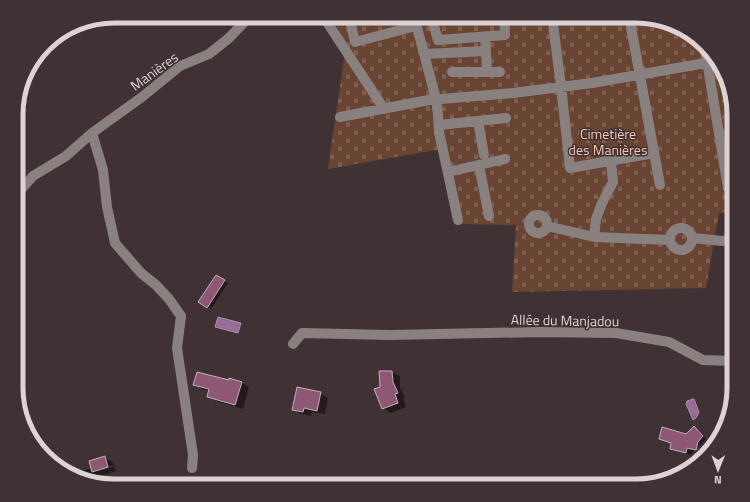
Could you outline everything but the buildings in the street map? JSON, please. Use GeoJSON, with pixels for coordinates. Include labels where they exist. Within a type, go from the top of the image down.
{"type":"FeatureCollection","features":[{"type":"Feature","properties":{"kind":"street","name":"Manières"},"geometry":{"type":"LineString","coordinates":[[23,187],[32,176],[66,156],[92,133],[142,97],[180,66],[209,54],[229,38],[243,23]]}},
{"type":"Feature","properties":{"kind":"street"},"geometry":{"type":"LineString","coordinates":[[328,23],[384,109]]}},
{"type":"Feature","properties":{"kind":"street"},"geometry":{"type":"LineString","coordinates":[[351,23],[355,42],[416,26]]}},
{"type":"Feature","properties":{"kind":"street"},"geometry":{"type":"LineString","coordinates":[[415,23],[436,99],[439,125],[458,220]]}},
{"type":"Feature","properties":{"kind":"street"},"geometry":{"type":"LineString","coordinates":[[433,23],[438,40],[505,35],[504,23]]}},
{"type":"Feature","properties":{"kind":"street"},"geometry":{"type":"LineString","coordinates":[[553,23],[562,86],[570,168],[654,153]]}},
{"type":"Feature","properties":{"kind":"street"},"geometry":{"type":"LineString","coordinates":[[630,23],[660,185]]}},
{"type":"Feature","properties":{"kind":"street"},"geometry":{"type":"LineString","coordinates":[[485,37],[487,72]]}},
{"type":"Feature","properties":{"kind":"street"},"geometry":{"type":"LineString","coordinates":[[424,54],[486,51]]}},
{"type":"Feature","properties":{"kind":"street"},"geometry":{"type":"LineString","coordinates":[[340,117],[436,99],[592,83],[710,62]]}},
{"type":"Feature","properties":{"kind":"street"},"geometry":{"type":"LineString","coordinates":[[712,65],[727,180]]}},
{"type":"Feature","properties":{"kind":"street"},"geometry":{"type":"LineString","coordinates":[[452,72],[500,72]]}},
{"type":"Feature","properties":{"kind":"street"},"geometry":{"type":"LineString","coordinates":[[439,125],[506,118]]}},
{"type":"Feature","properties":{"kind":"street"},"geometry":{"type":"LineString","coordinates":[[478,121],[484,155]]}},
{"type":"Feature","properties":{"kind":"street"},"geometry":{"type":"LineString","coordinates":[[92,133],[103,170],[107,207],[115,243],[141,273],[156,285],[169,299],[181,316],[177,348],[193,455],[192,468]]}},
{"type":"Feature","properties":{"kind":"street"},"geometry":{"type":"LineString","coordinates":[[448,172],[505,159]]}},
{"type":"Feature","properties":{"kind":"street"},"geometry":{"type":"LineString","coordinates":[[594,237],[596,218],[613,182],[611,161]]}},
{"type":"Feature","properties":{"kind":"street"},"geometry":{"type":"LineString","coordinates":[[479,165],[489,216]]}},
{"type":"Feature","properties":{"kind":"street"},"geometry":{"type":"LineString","coordinates":[[547,226],[594,237],[670,240]]}},
{"type":"Feature","properties":{"kind":"street"},"geometry":{"type":"LineString","coordinates":[[680,228],[689,230],[693,238],[690,247],[682,251],[674,248],[670,240],[672,232],[680,228]]}},
{"type":"Feature","properties":{"kind":"street"},"geometry":{"type":"LineString","coordinates":[[693,238],[727,240]]}},
{"type":"Feature","properties":{"kind":"street","name":"Allée du Manjadou"},"geometry":{"type":"LineString","coordinates":[[293,344],[302,333],[390,335],[540,332],[616,333],[669,342],[703,360],[727,361]]}},
{"type":"Feature","properties":{"kind":"green space","name":"Cimetière des Manières"},"geometry":{"type":"Polygon","coordinates":[[[335,23],[636,23],[665,28],[686,38],[700,50],[715,69],[724,91],[727,108],[727,212],[719,213],[706,288],[512,292],[516,225],[454,224],[442,149],[328,169],[346,45],[335,23]]]}},
{"type":"Feature","properties":{"kind":"water"},"geometry":{"type":"Polygon","coordinates":[[[218,317],[241,323],[238,333],[215,327],[218,317]]]}},
{"type":"Feature","properties":{"kind":"water"},"geometry":{"type":"Polygon","coordinates":[[[694,399],[699,412],[693,420],[686,404],[687,401],[694,399]]]}}]}
